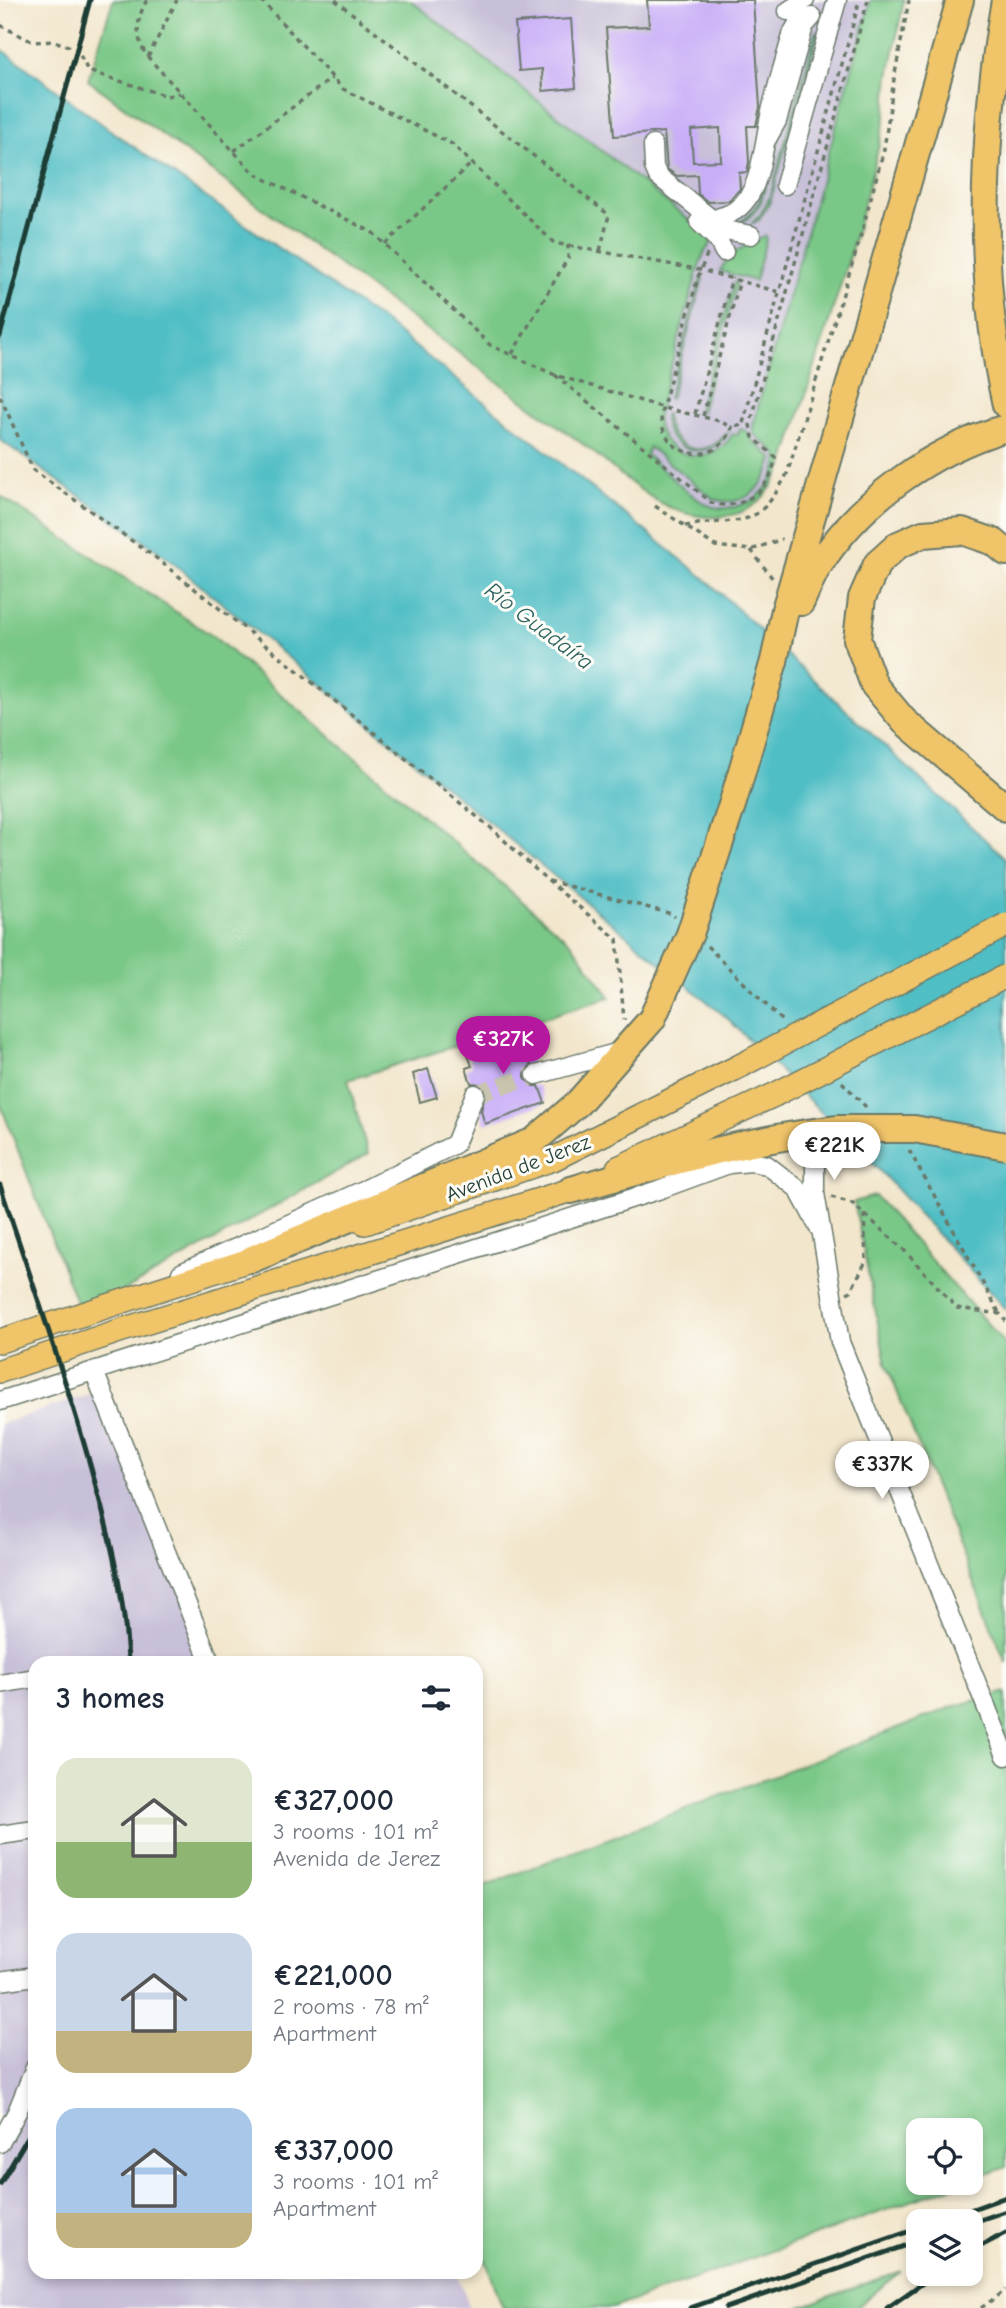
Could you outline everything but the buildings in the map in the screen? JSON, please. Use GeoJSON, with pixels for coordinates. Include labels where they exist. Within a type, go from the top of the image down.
{"type":"FeatureCollection","features":[{"type":"Feature","properties":{"kind":"highway"},"geometry":{"type":"LineString","coordinates":[[252,1259],[534,1141],[578,1102],[652,1019],[691,934],[733,802],[774,661],[785,610],[960,0]]}},
{"type":"Feature","properties":{"kind":"highway"},"geometry":{"type":"LineString","coordinates":[[987,144],[984,27],[988,0]]}},
{"type":"Feature","properties":{"kind":"highway"},"geometry":{"type":"LineString","coordinates":[[1005,0],[994,65],[985,199],[991,311],[1006,405]]}},
{"type":"Feature","properties":{"kind":"highway"},"geometry":{"type":"LineString","coordinates":[[774,661],[817,568],[846,530],[891,488],[928,460],[978,436],[1006,428]]}},
{"type":"Feature","properties":{"kind":"highway"},"geometry":{"type":"LineString","coordinates":[[1006,552],[994,542],[962,531],[923,534],[898,545],[877,564],[862,598],[857,639],[874,685],[904,721],[1006,808]]}},
{"type":"Feature","properties":{"kind":"highway"},"geometry":{"type":"LineString","coordinates":[[571,1190],[725,1147],[839,1129],[914,1129],[1006,1146]]}},
{"type":"Feature","properties":{"kind":"main road","name":"Avenida de Jerez"},"geometry":{"type":"LineString","coordinates":[[0,1341],[406,1210],[553,1158],[742,1065],[1006,925]]}},
{"type":"Feature","properties":{"kind":"main road","name":"Avenida de Jerez"},"geometry":{"type":"LineString","coordinates":[[0,1371],[119,1331],[571,1190],[774,1095],[1006,976]]}},
{"type":"Feature","properties":{"kind":"street"},"geometry":{"type":"LineString","coordinates":[[788,11],[804,0]]}},
{"type":"Feature","properties":{"kind":"street"},"geometry":{"type":"LineString","coordinates":[[785,185],[837,0]]}},
{"type":"Feature","properties":{"kind":"street"},"geometry":{"type":"LineString","coordinates":[[720,217],[737,210],[745,202],[758,174],[767,139],[777,121],[804,26],[812,17],[832,19]]}},
{"type":"Feature","properties":{"kind":"street"},"geometry":{"type":"LineString","coordinates":[[717,250],[718,240],[645,175],[647,146],[658,176],[725,230],[751,235]]}},
{"type":"Feature","properties":{"kind":"street"},"geometry":{"type":"LineString","coordinates":[[536,1075],[627,1050]]}},
{"type":"Feature","properties":{"kind":"street"},"geometry":{"type":"LineString","coordinates":[[111,1305],[368,1188],[455,1144],[475,1094]]}},
{"type":"Feature","properties":{"kind":"street"},"geometry":{"type":"LineString","coordinates":[[839,1129],[820,1140],[815,1155],[815,1193],[840,1342],[1006,1756]]}},
{"type":"Feature","properties":{"kind":"street"},"geometry":{"type":"LineString","coordinates":[[0,1401],[658,1191],[729,1164],[795,1134]]}},
{"type":"Feature","properties":{"kind":"street"},"geometry":{"type":"LineString","coordinates":[[729,1164],[751,1162],[767,1165],[798,1189],[819,1228]]}},
{"type":"Feature","properties":{"kind":"street"},"geometry":{"type":"LineString","coordinates":[[94,1370],[208,1656]]}},
{"type":"Feature","properties":{"kind":"street"},"geometry":{"type":"LineString","coordinates":[[0,1684],[28,1679]]}},
{"type":"Feature","properties":{"kind":"street"},"geometry":{"type":"LineString","coordinates":[[0,1835],[28,1831]]}},
{"type":"Feature","properties":{"kind":"street"},"geometry":{"type":"LineString","coordinates":[[0,1981],[28,1977]]}},
{"type":"Feature","properties":{"kind":"street"},"geometry":{"type":"LineString","coordinates":[[0,2143],[18,2112],[28,2086]]}},
{"type":"Feature","properties":{"kind":"path"},"geometry":{"type":"LineString","coordinates":[[147,0],[137,26],[139,41],[148,57],[257,175],[368,229],[482,339],[555,375],[703,416],[733,427]]}},
{"type":"Feature","properties":{"kind":"path"},"geometry":{"type":"LineString","coordinates":[[148,57],[177,0]]}},
{"type":"Feature","properties":{"kind":"path"},"geometry":{"type":"LineString","coordinates":[[261,0],[343,89],[452,144],[554,243],[701,270],[779,292]]}},
{"type":"Feature","properties":{"kind":"path"},"geometry":{"type":"LineString","coordinates":[[335,0],[609,215],[600,251]]}},
{"type":"Feature","properties":{"kind":"path"},"geometry":{"type":"LineString","coordinates":[[741,427],[858,6],[854,4],[855,0]]}},
{"type":"Feature","properties":{"kind":"path"},"geometry":{"type":"LineString","coordinates":[[555,375],[705,498],[716,504],[733,505],[758,493],[770,477],[775,457],[753,436],[750,429],[868,0]]}},
{"type":"Feature","properties":{"kind":"path"},"geometry":{"type":"LineString","coordinates":[[685,526],[731,523],[754,515],[776,494],[787,474],[859,242],[884,149],[909,0]]}},
{"type":"Feature","properties":{"kind":"path"},"geometry":{"type":"LineString","coordinates":[[0,25],[33,42],[54,41],[77,49],[88,71],[167,96],[180,93]]}},
{"type":"Feature","properties":{"kind":"path"},"geometry":{"type":"LineString","coordinates":[[234,151],[332,78]]}},
{"type":"Feature","properties":{"kind":"path"},"geometry":{"type":"LineString","coordinates":[[385,244],[471,163]]}},
{"type":"Feature","properties":{"kind":"path"},"geometry":{"type":"LineString","coordinates":[[512,355],[568,258],[568,245]]}},
{"type":"Feature","properties":{"kind":"path"},"geometry":{"type":"LineString","coordinates":[[717,250],[701,270],[661,420],[664,432],[672,443],[688,453],[706,453],[719,447],[728,438],[733,424],[750,429]]}},
{"type":"Feature","properties":{"kind":"path"},"geometry":{"type":"LineString","coordinates":[[695,414],[732,278]]}},
{"type":"Feature","properties":{"kind":"path"},"geometry":{"type":"LineString","coordinates":[[703,416],[740,281]]}},
{"type":"Feature","properties":{"kind":"path"},"geometry":{"type":"LineString","coordinates":[[0,396],[33,470],[156,558],[303,675],[491,828],[617,939],[627,1050]]}},
{"type":"Feature","properties":{"kind":"path"},"geometry":{"type":"LineString","coordinates":[[655,506],[715,546],[751,550]]}},
{"type":"Feature","properties":{"kind":"path"},"geometry":{"type":"LineString","coordinates":[[815,1193],[852,1203],[904,1250],[957,1308],[1000,1314],[1006,1321]]}},
{"type":"Feature","properties":{"kind":"path"},"geometry":{"type":"LineString","coordinates":[[832,1299],[851,1292],[866,1261],[864,1214]]}},
{"type":"Feature","properties":{"kind":"path"},"geometry":{"type":"LineString","coordinates":[[981,2308],[1006,2290]]}},
{"type":"Feature","properties":{"kind":"shaded area"},"geometry":{"type":"Polygon","coordinates":[[[113,0],[904,0],[889,76],[885,119],[850,255],[784,464],[772,488],[741,514],[705,518],[681,513],[637,488],[592,451],[88,80],[113,0]]]}},
{"type":"Feature","properties":{"kind":"shaded area"},"geometry":{"type":"Polygon","coordinates":[[[105,1389],[212,1656],[28,1656],[28,2279],[459,2279],[470,2308],[0,2308],[0,1424],[105,1389]]]}},
{"type":"Feature","properties":{"kind":"green space"},"geometry":{"type":"Polygon","coordinates":[[[113,0],[410,0],[696,225],[712,242],[704,253],[697,273],[659,409],[658,425],[663,438],[683,453],[696,456],[710,453],[723,446],[733,434],[738,435],[740,429],[747,431],[750,438],[773,458],[760,486],[744,498],[725,501],[714,499],[649,447],[646,455],[703,503],[723,508],[744,504],[756,497],[768,485],[776,470],[777,454],[753,433],[753,425],[871,0],[904,0],[889,76],[885,119],[850,255],[784,464],[766,494],[751,508],[717,517],[682,512],[650,496],[88,80],[113,0]]]}},
{"type":"Feature","properties":{"kind":"green space"},"geometry":{"type":"Polygon","coordinates":[[[816,31],[818,34],[770,202],[759,220],[751,224],[760,215],[770,196],[816,31]]]}},
{"type":"Feature","properties":{"kind":"green space"},"geometry":{"type":"Polygon","coordinates":[[[803,44],[806,45],[762,199],[751,215],[734,227],[749,215],[759,201],[803,44]]]}},
{"type":"Feature","properties":{"kind":"green space"},"geometry":{"type":"Polygon","coordinates":[[[763,236],[766,240],[755,281],[720,271],[730,255],[763,236]]]}},
{"type":"Feature","properties":{"kind":"green space"},"geometry":{"type":"Polygon","coordinates":[[[703,278],[670,399],[668,398],[703,278]]]}},
{"type":"Feature","properties":{"kind":"green space"},"geometry":{"type":"Polygon","coordinates":[[[734,282],[737,283],[701,412],[698,411],[734,282]]]}},
{"type":"Feature","properties":{"kind":"green space"},"geometry":{"type":"Polygon","coordinates":[[[664,414],[674,438],[687,447],[703,449],[712,446],[729,432],[710,448],[699,450],[689,449],[679,445],[671,437],[664,414]]]}},
{"type":"Feature","properties":{"kind":"green space"},"geometry":{"type":"Polygon","coordinates":[[[0,496],[214,637],[571,943],[610,997],[348,1080],[368,1154],[81,1315],[0,1103],[0,496]]]}},
{"type":"Feature","properties":{"kind":"green space"},"geometry":{"type":"Polygon","coordinates":[[[875,1196],[1006,1345],[1006,1663],[886,1364],[854,1202],[875,1196]]]}},
{"type":"Feature","properties":{"kind":"green space"},"geometry":{"type":"Polygon","coordinates":[[[1006,1692],[1006,2167],[983,2176],[983,2118],[906,2118],[906,2195],[928,2195],[613,2308],[503,2308],[483,2253],[483,1886],[955,1706],[1006,1692]]]}},
{"type":"Feature","properties":{"kind":"green space"},"geometry":{"type":"Polygon","coordinates":[[[901,2271],[856,2308],[798,2308],[901,2271]]]}},
{"type":"Feature","properties":{"kind":"water","name":"Río Guadaíra"},"geometry":{"type":"Polygon","coordinates":[[[0,48],[114,133],[387,324],[703,577],[1006,859],[1006,1310],[882,1173],[726,1017],[162,554],[0,440],[0,48]]]}},
{"type":"Feature","properties":{"kind":"tunnel"},"geometry":{"type":"LineString","coordinates":[[475,1094],[536,1075]]}},
{"type":"Feature","properties":{"kind":"railway"},"geometry":{"type":"LineString","coordinates":[[0,336],[90,0]]}},
{"type":"Feature","properties":{"kind":"railway"},"geometry":{"type":"LineString","coordinates":[[0,1185],[67,1386],[101,1505],[119,1583],[128,1656]]}},
{"type":"Feature","properties":{"kind":"railway"},"geometry":{"type":"LineString","coordinates":[[0,2184],[28,2137]]}},
{"type":"Feature","properties":{"kind":"railway"},"geometry":{"type":"LineString","coordinates":[[972,2209],[1006,2197]]}},
{"type":"Feature","properties":{"kind":"railway"},"geometry":{"type":"LineString","coordinates":[[983,2219],[1006,2211]]}},
{"type":"Feature","properties":{"kind":"railway"},"geometry":{"type":"LineString","coordinates":[[690,2308],[906,2233]]}},
{"type":"Feature","properties":{"kind":"railway"},"geometry":{"type":"LineString","coordinates":[[983,2245],[1006,2233]]}},
{"type":"Feature","properties":{"kind":"railway"},"geometry":{"type":"LineString","coordinates":[[726,2308],[906,2246]]}},
{"type":"Feature","properties":{"kind":"railway"},"geometry":{"type":"LineString","coordinates":[[887,2308],[918,2286]]}}]}
